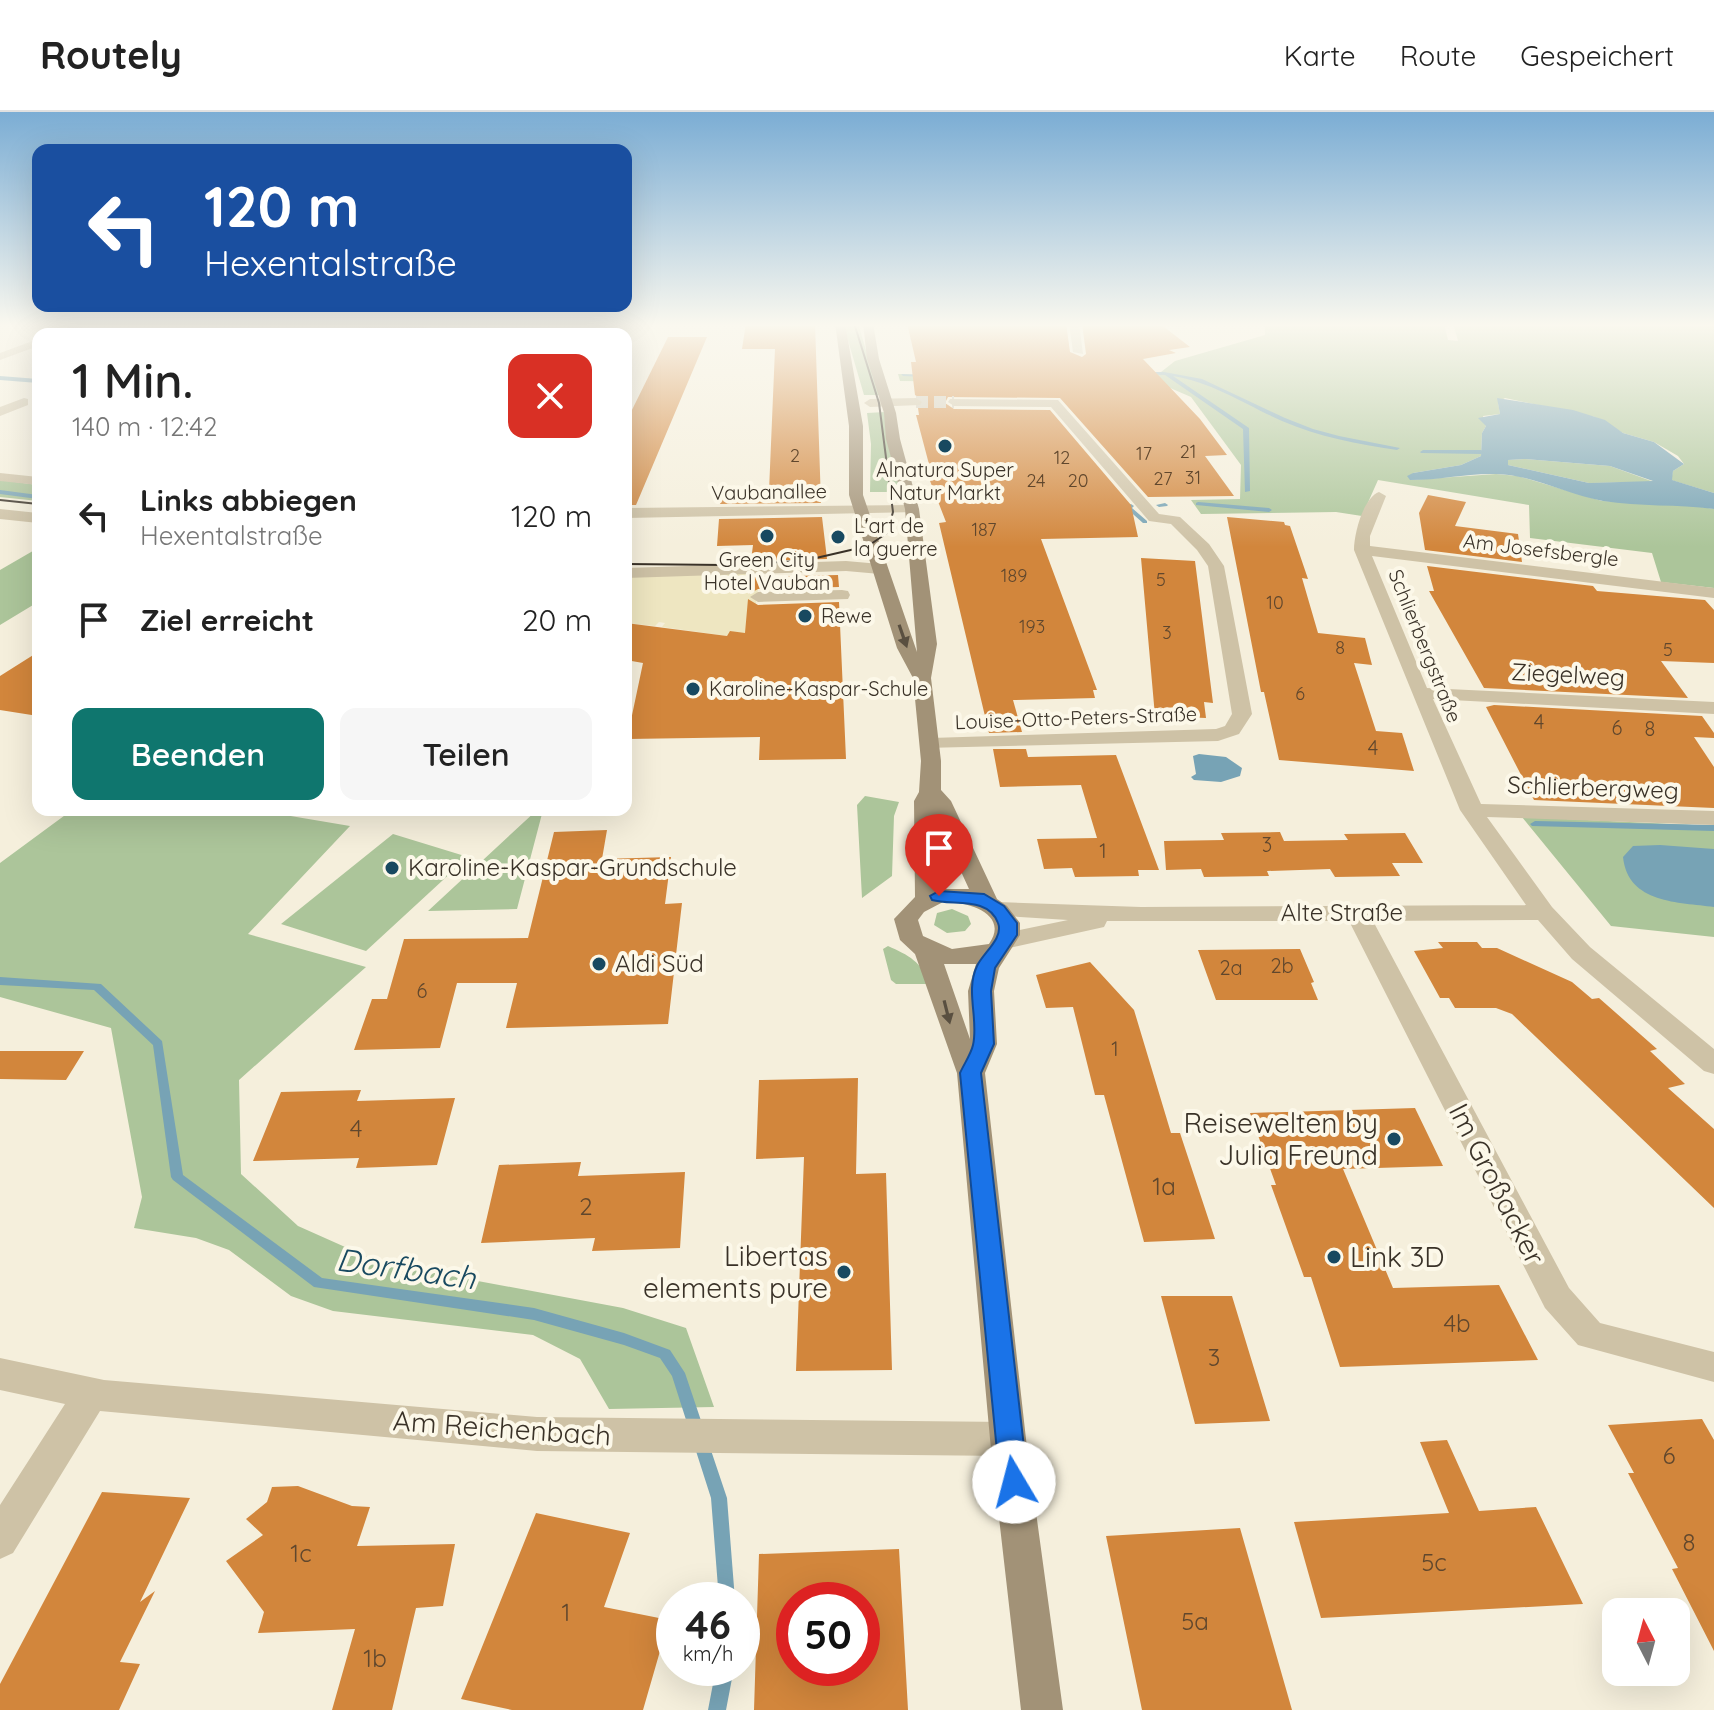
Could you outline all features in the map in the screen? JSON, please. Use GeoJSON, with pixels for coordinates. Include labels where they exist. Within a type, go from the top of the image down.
{"type":"FeatureCollection","features":[{"type":"Feature","properties":{"kind":"main road"},"geometry":{"type":"LineString","coordinates":[[851,398],[858,450],[856,495],[906,648],[922,678]]}},
{"type":"Feature","properties":{"kind":"main road"},"geometry":{"type":"LineString","coordinates":[[854,414],[870,403],[861,398]]}},
{"type":"Feature","properties":{"kind":"main road"},"geometry":{"type":"LineString","coordinates":[[886,398],[912,509],[928,644],[922,678],[931,744],[927,900]]}},
{"type":"Feature","properties":{"kind":"main road"},"geometry":{"type":"LineString","coordinates":[[880,569],[903,576],[920,588]]}},
{"type":"Feature","properties":{"kind":"main road"},"geometry":{"type":"LineString","coordinates":[[931,798],[992,906],[1008,923],[986,968],[981,991],[984,1044],[971,1073]]}},
{"type":"Feature","properties":{"kind":"main road"},"geometry":{"type":"LineString","coordinates":[[992,906],[952,895],[927,900],[910,912],[905,924],[912,940],[926,950],[956,958],[979,957],[999,946]]}},
{"type":"Feature","properties":{"kind":"main road"},"geometry":{"type":"LineString","coordinates":[[926,950],[943,993],[953,1033],[971,1073],[1008,1439],[1042,1710]]}},
{"type":"Feature","properties":{"kind":"street"},"geometry":{"type":"LineString","coordinates":[[0,412],[30,399]]}},
{"type":"Feature","properties":{"kind":"street"},"geometry":{"type":"LineString","coordinates":[[870,403],[916,402]]}},
{"type":"Feature","properties":{"kind":"street","name":"Louise-Otto-Peters-Straße"},"geometry":{"type":"LineString","coordinates":[[931,744],[1218,735],[1232,730],[1242,714],[1216,566],[1203,547],[1175,520],[1154,518],[1054,403],[954,402]]}},
{"type":"Feature","properties":{"kind":"street"},"geometry":{"type":"LineString","coordinates":[[4,478],[32,466]]}},
{"type":"Feature","properties":{"kind":"street"},"geometry":{"type":"LineString","coordinates":[[4,478],[32,480]]}},
{"type":"Feature","properties":{"kind":"street","name":"Schlierbergstraße"},"geometry":{"type":"LineString","coordinates":[[1379,496],[1362,536],[1362,550],[1471,810]]}},
{"type":"Feature","properties":{"kind":"street","name":"Vaubanallee"},"geometry":{"type":"LineString","coordinates":[[632,513],[912,509]]}},
{"type":"Feature","properties":{"kind":"street"},"geometry":{"type":"LineString","coordinates":[[0,514],[32,517]]}},
{"type":"Feature","properties":{"kind":"street","name":"Am Josefsbergle"},"geometry":{"type":"LineString","coordinates":[[1362,550],[1714,593]]}},
{"type":"Feature","properties":{"kind":"street"},"geometry":{"type":"LineString","coordinates":[[632,573],[846,566],[880,569]]}},
{"type":"Feature","properties":{"kind":"street"},"geometry":{"type":"LineString","coordinates":[[758,597],[842,595]]}},
{"type":"Feature","properties":{"kind":"street","name":"Ziegelweg"},"geometry":{"type":"LineString","coordinates":[[1420,693],[1714,708]]}},
{"type":"Feature","properties":{"kind":"street"},"geometry":{"type":"LineString","coordinates":[[1471,810],[1544,912],[1581,953],[1714,1064]]}},
{"type":"Feature","properties":{"kind":"street","name":"Schlierbergweg"},"geometry":{"type":"LineString","coordinates":[[1471,810],[1714,818]]}},
{"type":"Feature","properties":{"kind":"street","name":"Alte Straße"},"geometry":{"type":"LineString","coordinates":[[992,906],[1141,915],[1544,912]]}},
{"type":"Feature","properties":{"kind":"street","name":"Im Großacker"},"geometry":{"type":"LineString","coordinates":[[1356,912],[1557,1298],[1590,1335],[1714,1367]]}},
{"type":"Feature","properties":{"kind":"street","name":"Alte Straße"},"geometry":{"type":"LineString","coordinates":[[999,946],[1051,930],[1141,915]]}},
{"type":"Feature","properties":{"kind":"street","name":"Am Reichenbach"},"geometry":{"type":"LineString","coordinates":[[0,1374],[91,1394],[537,1434],[1008,1439]]}},
{"type":"Feature","properties":{"kind":"street"},"geometry":{"type":"LineString","coordinates":[[0,1540],[91,1394]]}},
{"type":"Feature","properties":{"kind":"green space"},"geometry":{"type":"Polygon","coordinates":[[[1191,398],[1714,398],[1714,493],[1671,480],[1673,471],[1684,464],[1678,456],[1654,442],[1623,433],[1595,417],[1505,398],[1498,402],[1500,414],[1483,416],[1486,426],[1482,433],[1481,456],[1461,465],[1413,473],[1410,480],[1496,474],[1518,476],[1602,501],[1683,504],[1714,509],[1714,588],[1661,582],[1652,553],[1530,538],[1529,505],[1378,480],[1362,516],[1336,512],[1201,514],[1191,500],[1240,499],[1241,465],[1191,398]]]}},
{"type":"Feature","properties":{"kind":"green space"},"geometry":{"type":"Polygon","coordinates":[[[885,412],[902,492],[870,492],[871,444],[867,413],[885,412]]]}},
{"type":"Feature","properties":{"kind":"green space"},"geometry":{"type":"Polygon","coordinates":[[[1507,460],[1610,466],[1654,482],[1589,483],[1508,465],[1507,460]]]}},
{"type":"Feature","properties":{"kind":"green space"},"geometry":{"type":"Polygon","coordinates":[[[0,480],[32,484],[32,500],[0,497],[0,480]]]}},
{"type":"Feature","properties":{"kind":"green space"},"geometry":{"type":"Polygon","coordinates":[[[32,551],[32,606],[0,625],[0,570],[32,551]]]}},
{"type":"Feature","properties":{"kind":"green space"},"geometry":{"type":"Polygon","coordinates":[[[865,796],[899,802],[894,816],[892,876],[862,898],[857,805],[865,796]]]}},
{"type":"Feature","properties":{"kind":"green space"},"geometry":{"type":"Polygon","coordinates":[[[64,816],[291,816],[350,826],[248,934],[366,967],[239,1080],[241,1174],[298,1226],[381,1263],[623,1308],[686,1328],[714,1407],[609,1409],[580,1359],[533,1335],[333,1311],[291,1296],[229,1250],[196,1238],[134,1228],[142,1197],[111,1028],[0,997],[0,863],[64,816]]]}},
{"type":"Feature","properties":{"kind":"green space"},"geometry":{"type":"Polygon","coordinates":[[[531,816],[541,816],[517,909],[428,911],[531,816]]]}},
{"type":"Feature","properties":{"kind":"green space"},"geometry":{"type":"Polygon","coordinates":[[[1522,817],[1714,826],[1714,937],[1611,926],[1522,817]]]}},
{"type":"Feature","properties":{"kind":"green space"},"geometry":{"type":"Polygon","coordinates":[[[393,834],[468,857],[366,951],[281,924],[393,834]]]}},
{"type":"Feature","properties":{"kind":"green space"},"geometry":{"type":"Polygon","coordinates":[[[952,909],[968,916],[971,924],[965,931],[947,933],[934,925],[937,913],[952,909]]]}},
{"type":"Feature","properties":{"kind":"green space"},"geometry":{"type":"Polygon","coordinates":[[[888,946],[914,960],[928,984],[896,984],[891,980],[883,949],[888,946]]]}},
{"type":"Feature","properties":{"kind":"shaded area"},"geometry":{"type":"Polygon","coordinates":[[[632,570],[748,571],[747,589],[758,589],[751,639],[731,631],[727,636],[662,627],[665,623],[659,622],[655,626],[632,624],[632,570]]]}},
{"type":"Feature","properties":{"kind":"water"},"geometry":{"type":"Polygon","coordinates":[[[1497,398],[1573,410],[1605,420],[1623,433],[1654,442],[1684,464],[1673,471],[1672,480],[1714,493],[1714,509],[1603,501],[1510,475],[1410,480],[1407,476],[1461,465],[1481,456],[1482,433],[1486,426],[1478,418],[1500,414],[1497,398]],[[1508,460],[1508,465],[1589,483],[1653,481],[1610,466],[1508,460]]]}},
{"type":"Feature","properties":{"kind":"water"},"geometry":{"type":"Polygon","coordinates":[[[1193,756],[1226,757],[1242,768],[1240,776],[1221,782],[1194,780],[1191,777],[1196,774],[1193,756]]]}},
{"type":"Feature","properties":{"kind":"water"},"geometry":{"type":"Polygon","coordinates":[[[1633,846],[1714,849],[1714,907],[1657,898],[1634,884],[1623,857],[1633,846]]]}},
{"type":"Feature","properties":{"kind":"building"},"geometry":{"type":"Polygon","coordinates":[[[638,398],[681,398],[636,505],[632,505],[632,410],[638,398]]]}},
{"type":"Feature","properties":{"kind":"building"},"geometry":{"type":"Polygon","coordinates":[[[773,398],[817,398],[821,503],[720,504],[721,492],[769,491],[773,398]]]}},
{"type":"Feature","properties":{"kind":"building"},"geometry":{"type":"Polygon","coordinates":[[[919,398],[948,398],[945,403],[954,409],[1050,410],[1131,505],[1138,537],[1041,539],[1097,690],[1093,690],[1095,698],[1013,700],[1022,732],[989,733],[939,523],[946,522],[925,468],[930,468],[916,415],[919,415],[918,408],[925,401],[919,398]]]}},
{"type":"Feature","properties":{"kind":"building"},"geometry":{"type":"Polygon","coordinates":[[[1012,398],[1180,398],[1227,455],[1205,456],[1234,496],[1148,497],[1060,398],[1012,398]]]}},
{"type":"Feature","properties":{"kind":"building"},"geometry":{"type":"Polygon","coordinates":[[[1428,495],[1466,502],[1455,526],[1518,534],[1522,562],[1425,550],[1419,513],[1428,495]]]}},
{"type":"Feature","properties":{"kind":"building"},"geometry":{"type":"Polygon","coordinates":[[[822,517],[827,559],[751,561],[753,545],[717,546],[719,519],[822,517]]]}},
{"type":"Feature","properties":{"kind":"building"},"geometry":{"type":"Polygon","coordinates":[[[1227,517],[1284,522],[1290,526],[1308,579],[1302,578],[1318,633],[1365,638],[1372,665],[1354,663],[1376,731],[1402,733],[1414,771],[1279,760],[1264,692],[1261,692],[1227,517]]]}},
{"type":"Feature","properties":{"kind":"building"},"geometry":{"type":"Polygon","coordinates":[[[1141,558],[1195,561],[1213,703],[1204,702],[1206,718],[1155,716],[1141,558]]]}},
{"type":"Feature","properties":{"kind":"building"},"geometry":{"type":"Polygon","coordinates":[[[1427,566],[1593,586],[1597,591],[1705,600],[1714,610],[1714,663],[1661,661],[1688,698],[1484,688],[1429,591],[1434,591],[1427,566]]]}},
{"type":"Feature","properties":{"kind":"building"},"geometry":{"type":"Polygon","coordinates":[[[838,575],[839,587],[758,589],[749,594],[750,577],[838,575]]]}},
{"type":"Feature","properties":{"kind":"building"},"geometry":{"type":"Polygon","coordinates":[[[748,599],[758,605],[839,602],[846,759],[759,760],[760,737],[632,739],[632,715],[643,663],[632,661],[632,624],[727,636],[730,631],[745,633],[748,599]]]}},
{"type":"Feature","properties":{"kind":"building"},"geometry":{"type":"Polygon","coordinates":[[[32,656],[32,715],[0,710],[0,676],[32,656]]]}},
{"type":"Feature","properties":{"kind":"building"},"geometry":{"type":"Polygon","coordinates":[[[1486,707],[1702,716],[1714,738],[1694,737],[1714,767],[1714,808],[1534,800],[1486,707]]]}},
{"type":"Feature","properties":{"kind":"building"},"geometry":{"type":"Polygon","coordinates":[[[993,749],[1026,749],[1028,757],[1116,755],[1159,870],[1138,870],[1139,876],[1075,877],[1072,868],[1044,869],[1037,839],[1097,838],[1081,785],[1000,787],[993,749]]]}},
{"type":"Feature","properties":{"kind":"building","name":"Aldi Süd"},"geometry":{"type":"Polygon","coordinates":[[[607,830],[602,859],[671,857],[665,904],[682,903],[668,1024],[506,1028],[517,983],[457,983],[440,1048],[354,1050],[372,999],[387,999],[404,939],[528,938],[554,832],[607,830]]]}},
{"type":"Feature","properties":{"kind":"building"},"geometry":{"type":"Polygon","coordinates":[[[1280,832],[1284,841],[1348,840],[1344,834],[1405,833],[1423,863],[1392,863],[1400,876],[1335,877],[1330,869],[1267,871],[1269,876],[1204,877],[1201,869],[1166,870],[1164,841],[1224,840],[1221,833],[1280,832]]]}},
{"type":"Feature","properties":{"kind":"building"},"geometry":{"type":"Polygon","coordinates":[[[1438,942],[1477,942],[1482,948],[1497,948],[1572,982],[1592,999],[1599,998],[1657,1049],[1650,1051],[1685,1084],[1668,1088],[1714,1129],[1714,1208],[1512,1014],[1496,1008],[1455,1008],[1449,998],[1440,998],[1414,951],[1443,948],[1438,942]]]}},
{"type":"Feature","properties":{"kind":"building"},"geometry":{"type":"Polygon","coordinates":[[[1300,949],[1318,1000],[1216,1000],[1198,950],[1300,949]]]}},
{"type":"Feature","properties":{"kind":"building"},"geometry":{"type":"Polygon","coordinates":[[[1090,962],[1134,1010],[1171,1133],[1180,1133],[1215,1239],[1144,1242],[1104,1095],[1095,1095],[1073,1007],[1046,1008],[1036,975],[1090,962]]]}},
{"type":"Feature","properties":{"kind":"building"},"geometry":{"type":"Polygon","coordinates":[[[0,1051],[84,1051],[66,1080],[0,1079],[0,1051]]]}},
{"type":"Feature","properties":{"kind":"building","name":"Libertas elements pure"},"geometry":{"type":"Polygon","coordinates":[[[858,1078],[856,1174],[886,1173],[892,1370],[796,1371],[804,1157],[756,1159],[759,1080],[858,1078]]]}},
{"type":"Feature","properties":{"kind":"building"},"geometry":{"type":"Polygon","coordinates":[[[361,1090],[357,1101],[455,1098],[437,1165],[356,1168],[359,1158],[253,1161],[281,1092],[361,1090]]]}},
{"type":"Feature","properties":{"kind":"building"},"geometry":{"type":"Polygon","coordinates":[[[1415,1108],[1443,1166],[1343,1169],[1393,1288],[1499,1285],[1538,1360],[1340,1367],[1311,1277],[1304,1277],[1271,1185],[1276,1185],[1250,1113],[1415,1108]]]}},
{"type":"Feature","properties":{"kind":"building"},"geometry":{"type":"Polygon","coordinates":[[[581,1162],[578,1176],[685,1172],[680,1248],[592,1251],[595,1238],[481,1243],[499,1165],[581,1162]]]}},
{"type":"Feature","properties":{"kind":"building"},"geometry":{"type":"Polygon","coordinates":[[[1161,1296],[1232,1296],[1270,1421],[1195,1424],[1161,1296]]]}},
{"type":"Feature","properties":{"kind":"building"},"geometry":{"type":"Polygon","coordinates":[[[1702,1419],[1714,1440],[1714,1651],[1690,1604],[1690,1598],[1687,1598],[1672,1569],[1678,1568],[1628,1473],[1634,1473],[1608,1425],[1702,1419]]]}},
{"type":"Feature","properties":{"kind":"building"},"geometry":{"type":"Polygon","coordinates":[[[1447,1440],[1479,1511],[1536,1507],[1583,1604],[1321,1618],[1294,1522],[1449,1513],[1420,1442],[1447,1440]]]}},
{"type":"Feature","properties":{"kind":"building"},"geometry":{"type":"Polygon","coordinates":[[[298,1486],[352,1506],[370,1507],[357,1546],[455,1544],[443,1606],[416,1608],[392,1710],[332,1710],[355,1629],[258,1633],[264,1612],[226,1561],[263,1535],[246,1519],[267,1502],[272,1487],[298,1486]]]}},
{"type":"Feature","properties":{"kind":"building"},"geometry":{"type":"Polygon","coordinates":[[[102,1492],[190,1498],[140,1602],[155,1591],[120,1662],[140,1664],[119,1710],[0,1710],[0,1684],[102,1492]]]}},
{"type":"Feature","properties":{"kind":"building"},"geometry":{"type":"Polygon","coordinates":[[[536,1513],[630,1533],[604,1607],[656,1617],[656,1665],[643,1710],[512,1710],[461,1699],[536,1513]]]}},
{"type":"Feature","properties":{"kind":"building"},"geometry":{"type":"Polygon","coordinates":[[[1240,1528],[1292,1710],[1142,1710],[1106,1536],[1240,1528]]]}},
{"type":"Feature","properties":{"kind":"building"},"geometry":{"type":"Polygon","coordinates":[[[899,1549],[908,1710],[754,1710],[755,1686],[760,1686],[759,1554],[899,1549]]]}},
{"type":"Feature","properties":{"kind":"waterway"},"geometry":{"type":"LineString","coordinates":[[1201,398],[1246,428],[1247,491]]}},
{"type":"Feature","properties":{"kind":"waterway"},"geometry":{"type":"LineString","coordinates":[[1238,398],[1311,430],[1397,448]]}},
{"type":"Feature","properties":{"kind":"waterway"},"geometry":{"type":"LineString","coordinates":[[1423,452],[1481,452]]}},
{"type":"Feature","properties":{"kind":"waterway"},"geometry":{"type":"LineString","coordinates":[[0,492],[32,496]]}},
{"type":"Feature","properties":{"kind":"waterway"},"geometry":{"type":"LineString","coordinates":[[1198,504],[1269,510]]}},
{"type":"Feature","properties":{"kind":"waterway"},"geometry":{"type":"LineString","coordinates":[[1159,505],[1165,505]]}},
{"type":"Feature","properties":{"kind":"waterway"},"geometry":{"type":"LineString","coordinates":[[1131,506],[1128,507],[1145,522]]}},
{"type":"Feature","properties":{"kind":"waterway"},"geometry":{"type":"LineString","coordinates":[[1535,824],[1714,828]]}},
{"type":"Feature","properties":{"kind":"waterway","name":"Dorfbach"},"geometry":{"type":"LineString","coordinates":[[0,981],[97,987],[158,1044],[177,1177],[319,1283],[534,1314],[665,1354],[678,1373],[719,1498],[726,1582]]}},
{"type":"Feature","properties":{"kind":"waterway","name":"Dorfbach"},"geometry":{"type":"LineString","coordinates":[[717,1710],[722,1686]]}},
{"type":"Feature","properties":{"kind":"tunnel"},"geometry":{"type":"LineString","coordinates":[[916,402],[954,402]]}},
{"type":"Feature","properties":{"kind":"tram line"},"geometry":{"type":"LineString","coordinates":[[632,564],[724,565],[803,561],[868,546],[887,533],[893,512],[877,398]]}},
{"type":"Feature","properties":{"kind":"tram line"},"geometry":{"type":"LineString","coordinates":[[0,500],[32,503]]}},
{"type":"Feature","properties":{"kind":"place","name":"Alnatura Super Natur Markt"},"geometry":{"type":"Point","coordinates":[945,446]}},
{"type":"Feature","properties":{"kind":"place","name":"Green City Hotel Vauban"},"geometry":{"type":"Point","coordinates":[767,536]}},
{"type":"Feature","properties":{"kind":"place","name":"L'art de la guerre"},"geometry":{"type":"Point","coordinates":[838,537]}},
{"type":"Feature","properties":{"kind":"place","name":"Rewe"},"geometry":{"type":"Point","coordinates":[805,616]}},
{"type":"Feature","properties":{"kind":"place","name":"Karoline-Kaspar-Schule"},"geometry":{"type":"Point","coordinates":[693,689]}},
{"type":"Feature","properties":{"kind":"place","name":"Karoline-Kaspar-Grundschule"},"geometry":{"type":"Point","coordinates":[392,868]}},
{"type":"Feature","properties":{"kind":"place","name":"Aldi Süd"},"geometry":{"type":"Point","coordinates":[599,964]}},
{"type":"Feature","properties":{"kind":"place","name":"Reisewelten by Julia Freund"},"geometry":{"type":"Point","coordinates":[1394,1139]}},
{"type":"Feature","properties":{"kind":"place","name":"Link 3D"},"geometry":{"type":"Point","coordinates":[1334,1257]}},
{"type":"Feature","properties":{"kind":"place","name":"Libertas elements pure"},"geometry":{"type":"Point","coordinates":[844,1272]}},
{"type":"Feature","properties":{"kind":"route"},"geometry":{"type":"LineString","coordinates":[[939,896],[962,895],[986,901],[1008,923],[1008,935],[994,951],[986,968],[981,991],[984,1044],[971,1073],[1014,1482]]}}]}
